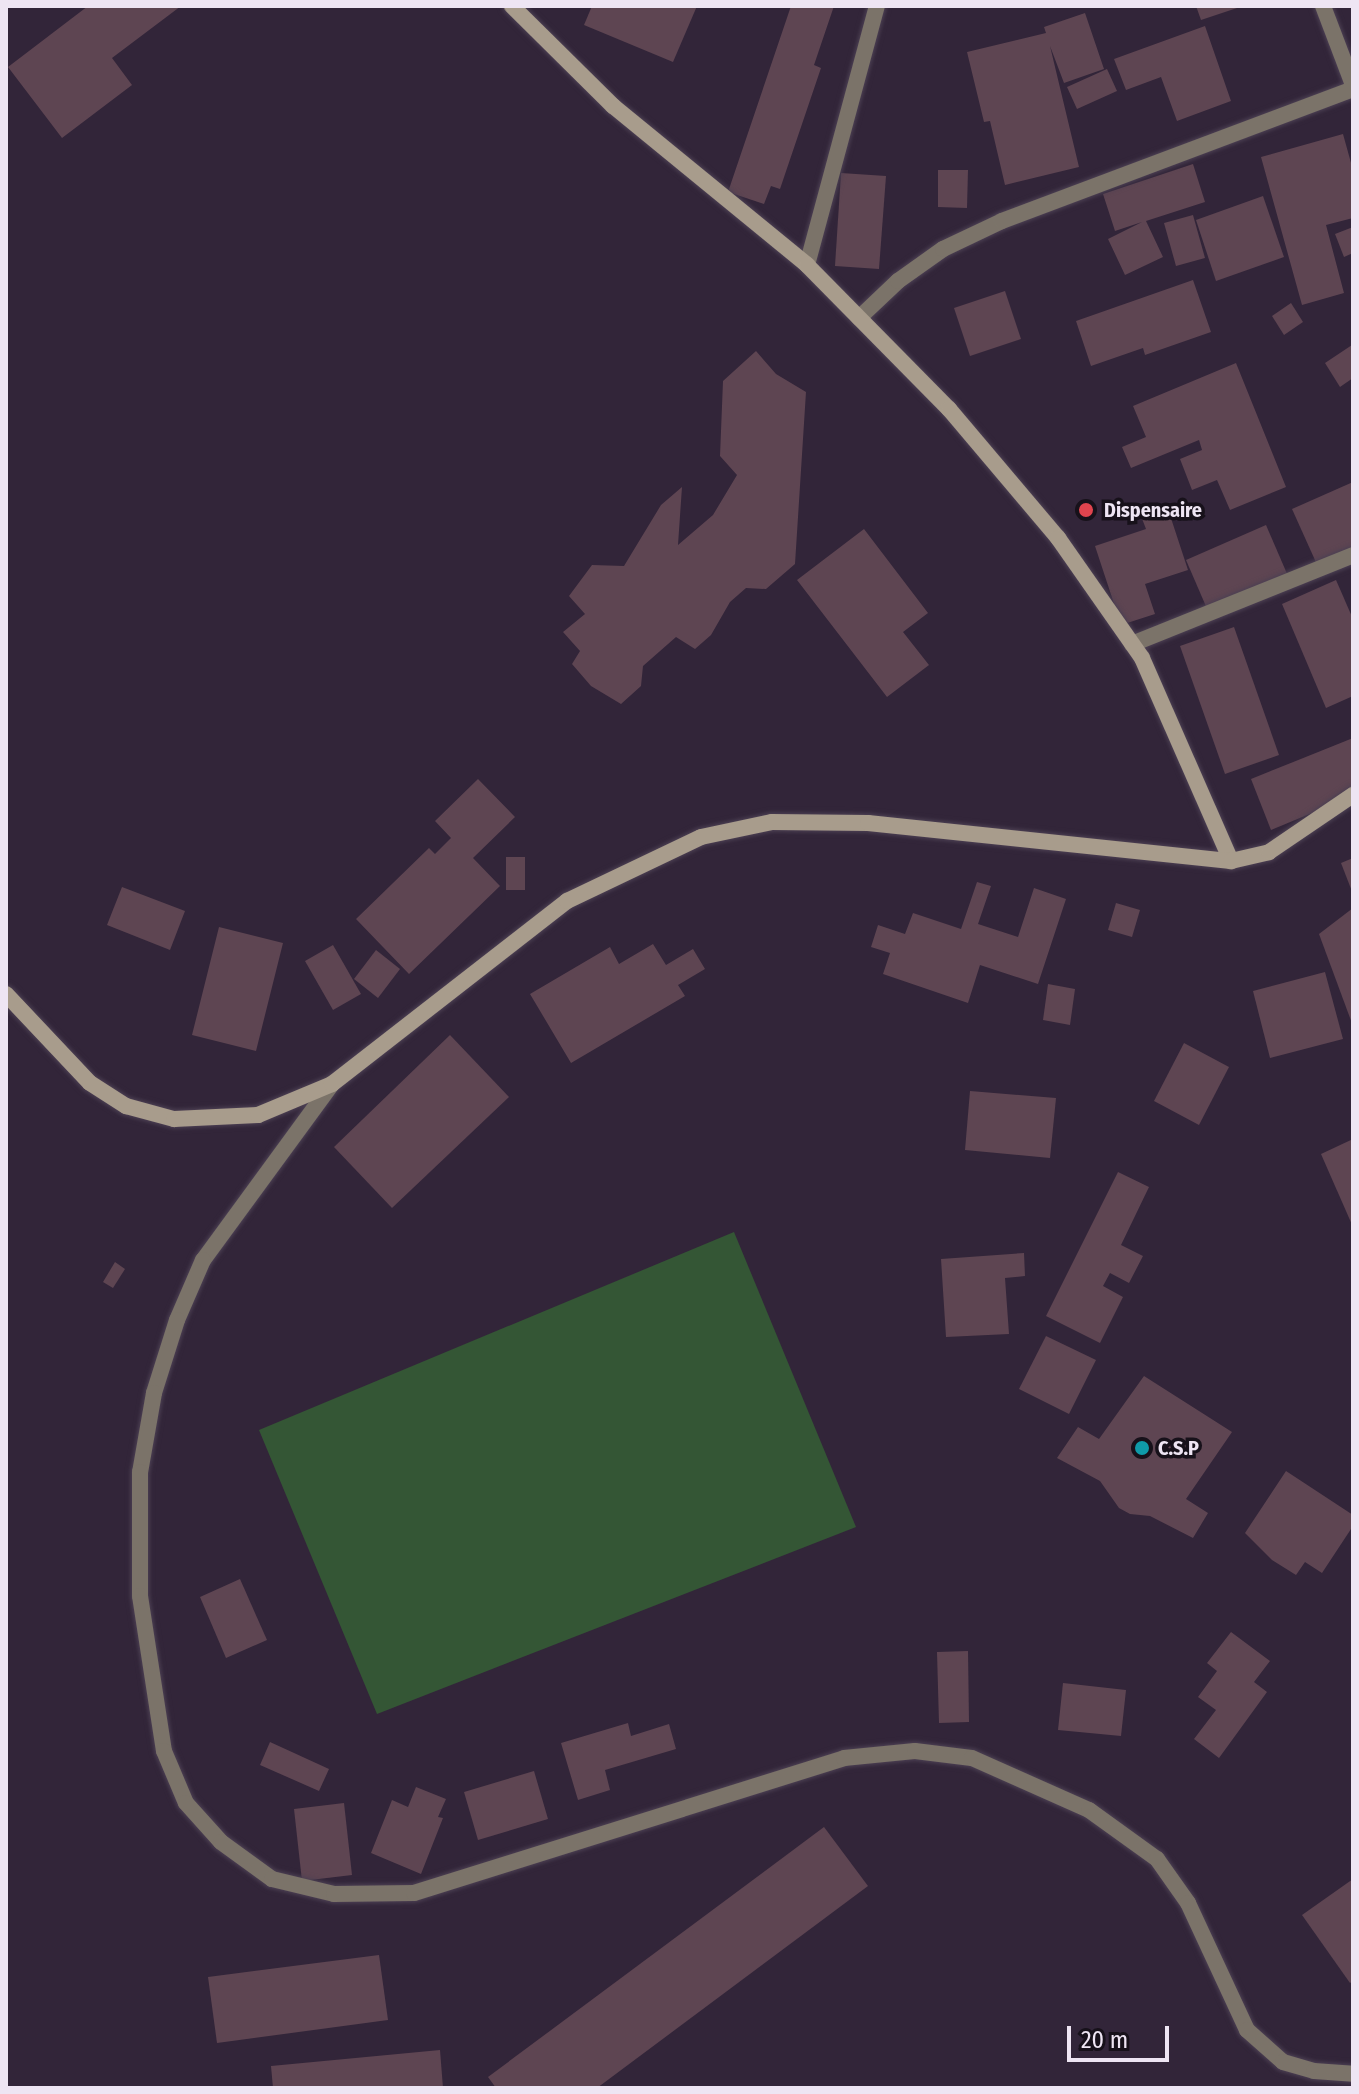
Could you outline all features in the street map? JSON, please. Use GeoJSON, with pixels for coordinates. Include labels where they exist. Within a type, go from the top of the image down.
{"type":"FeatureCollection","features":[{"type":"Feature","properties":{"kind":"main road"},"geometry":{"type":"LineString","coordinates":[[512,6],[613,106],[807,265],[949,409],[1058,538],[1142,658],[1231,861]]}},
{"type":"Feature","properties":{"kind":"main road"},"geometry":{"type":"LineString","coordinates":[[6,994],[90,1083],[126,1106],[174,1119],[258,1115],[332,1084],[567,901],[701,837],[772,822],[868,823],[1231,861],[1269,852],[1353,795]]}},
{"type":"Feature","properties":{"kind":"street"},"geometry":{"type":"LineString","coordinates":[[807,265],[877,6]]}},
{"type":"Feature","properties":{"kind":"street"},"geometry":{"type":"LineString","coordinates":[[859,318],[898,281],[943,249],[1002,221],[1353,87],[1323,6]]}},
{"type":"Feature","properties":{"kind":"street"},"geometry":{"type":"LineString","coordinates":[[1132,644],[1353,555]]}},
{"type":"Feature","properties":{"kind":"street"},"geometry":{"type":"LineString","coordinates":[[332,1084],[203,1260],[177,1320],[154,1393],[140,1472],[140,1596],[164,1751],[186,1803],[221,1842],[272,1879],[334,1894],[414,1893],[844,1758],[915,1751],[972,1758],[1089,1810],[1157,1859],[1188,1903],[1247,2030],[1283,2062],[1314,2071],[1353,2074]]}},
{"type":"Feature","properties":{"kind":"street"},"geometry":{"type":"LineString","coordinates":[[1314,2071],[1321,2088]]}},
{"type":"Feature","properties":{"kind":"green space"},"geometry":{"type":"Polygon","coordinates":[[[734,1232],[856,1527],[377,1714],[259,1430],[734,1232]]]}},
{"type":"Feature","properties":{"kind":"building"},"geometry":{"type":"Polygon","coordinates":[[[88,6],[181,6],[112,58],[132,85],[62,138],[8,67],[88,6]]]}},
{"type":"Feature","properties":{"kind":"building"},"geometry":{"type":"Polygon","coordinates":[[[592,6],[697,6],[673,62],[584,25],[592,6]]]}},
{"type":"Feature","properties":{"kind":"building"},"geometry":{"type":"Polygon","coordinates":[[[791,6],[834,6],[814,65],[821,68],[780,189],[771,186],[764,204],[728,192],[791,6]]]}},
{"type":"Feature","properties":{"kind":"building"},"geometry":{"type":"Polygon","coordinates":[[[1196,6],[1240,6],[1240,7],[1201,20],[1196,6]]]}},
{"type":"Feature","properties":{"kind":"building"},"geometry":{"type":"Polygon","coordinates":[[[1085,13],[1104,69],[1064,83],[1050,46],[1079,167],[1005,185],[990,121],[984,122],[967,52],[1046,33],[1044,27],[1085,13]]]}},
{"type":"Feature","properties":{"kind":"building"},"geometry":{"type":"Polygon","coordinates":[[[1205,26],[1231,101],[1177,121],[1161,77],[1126,90],[1114,59],[1205,26]]]}},
{"type":"Feature","properties":{"kind":"building"},"geometry":{"type":"Polygon","coordinates":[[[1107,69],[1117,91],[1077,109],[1067,87],[1107,69]]]}},
{"type":"Feature","properties":{"kind":"building"},"geometry":{"type":"Polygon","coordinates":[[[1343,134],[1353,170],[1353,218],[1326,225],[1344,293],[1302,305],[1261,157],[1343,134]]]}},
{"type":"Feature","properties":{"kind":"building"},"geometry":{"type":"Polygon","coordinates":[[[1193,164],[1205,202],[1146,221],[1163,257],[1125,275],[1108,239],[1142,222],[1115,231],[1103,194],[1193,164]]]}},
{"type":"Feature","properties":{"kind":"building"},"geometry":{"type":"Polygon","coordinates":[[[938,170],[968,170],[967,208],[938,207],[938,170]]]}},
{"type":"Feature","properties":{"kind":"building"},"geometry":{"type":"Polygon","coordinates":[[[841,173],[886,176],[879,269],[835,266],[841,173]]]}},
{"type":"Feature","properties":{"kind":"building"},"geometry":{"type":"Polygon","coordinates":[[[1263,196],[1284,257],[1216,281],[1196,220],[1263,196]]]}},
{"type":"Feature","properties":{"kind":"building"},"geometry":{"type":"Polygon","coordinates":[[[1193,215],[1205,258],[1176,266],[1164,223],[1193,215]]]}},
{"type":"Feature","properties":{"kind":"building"},"geometry":{"type":"Polygon","coordinates":[[[1353,227],[1353,253],[1344,257],[1335,234],[1353,227]]]}},
{"type":"Feature","properties":{"kind":"building"},"geometry":{"type":"Polygon","coordinates":[[[1193,280],[1211,332],[1145,355],[1143,348],[1091,366],[1076,321],[1193,280]]]}},
{"type":"Feature","properties":{"kind":"building"},"geometry":{"type":"Polygon","coordinates":[[[1005,291],[1021,339],[970,356],[954,308],[1005,291]]]}},
{"type":"Feature","properties":{"kind":"building"},"geometry":{"type":"Polygon","coordinates":[[[1291,303],[1303,322],[1284,335],[1272,316],[1291,303]]]}},
{"type":"Feature","properties":{"kind":"building"},"geometry":{"type":"Polygon","coordinates":[[[1352,345],[1353,378],[1340,387],[1325,363],[1352,345]]]}},
{"type":"Feature","properties":{"kind":"building"},"geometry":{"type":"Polygon","coordinates":[[[756,351],[776,374],[806,392],[795,564],[766,589],[746,588],[730,602],[711,635],[695,649],[676,637],[643,666],[641,686],[621,704],[591,686],[572,664],[580,651],[563,632],[585,614],[569,596],[592,565],[624,566],[661,505],[682,487],[678,545],[713,515],[737,475],[720,456],[723,381],[756,351]]]}},
{"type":"Feature","properties":{"kind":"building"},"geometry":{"type":"Polygon","coordinates":[[[1236,363],[1286,487],[1230,510],[1217,480],[1192,490],[1180,459],[1202,450],[1199,440],[1131,468],[1122,447],[1146,437],[1133,406],[1236,363]]]}},
{"type":"Feature","properties":{"kind":"building"},"geometry":{"type":"Polygon","coordinates":[[[1353,482],[1353,554],[1319,569],[1292,509],[1353,482]]]}},
{"type":"Feature","properties":{"kind":"building"},"geometry":{"type":"Polygon","coordinates":[[[1167,506],[1188,570],[1145,584],[1155,614],[1121,625],[1095,546],[1146,529],[1141,516],[1167,506]]]}},
{"type":"Feature","properties":{"kind":"building"},"geometry":{"type":"Polygon","coordinates":[[[1266,525],[1291,583],[1211,618],[1186,560],[1266,525]]]}},
{"type":"Feature","properties":{"kind":"building"},"geometry":{"type":"Polygon","coordinates":[[[864,529],[928,613],[903,632],[929,665],[887,697],[797,580],[864,529]]]}},
{"type":"Feature","properties":{"kind":"building"},"geometry":{"type":"Polygon","coordinates":[[[1336,580],[1353,619],[1353,696],[1326,708],[1282,604],[1336,580]]]}},
{"type":"Feature","properties":{"kind":"building"},"geometry":{"type":"Polygon","coordinates":[[[1234,627],[1279,755],[1225,774],[1180,646],[1234,627]]]}},
{"type":"Feature","properties":{"kind":"building"},"geometry":{"type":"Polygon","coordinates":[[[1353,738],[1353,796],[1271,830],[1251,779],[1353,738]]]}},
{"type":"Feature","properties":{"kind":"building"},"geometry":{"type":"Polygon","coordinates":[[[478,779],[515,817],[473,858],[500,886],[409,974],[356,919],[429,848],[435,854],[451,838],[435,821],[478,779]]]}},
{"type":"Feature","properties":{"kind":"building"},"geometry":{"type":"Polygon","coordinates":[[[506,857],[525,857],[525,890],[506,890],[506,857]]]}},
{"type":"Feature","properties":{"kind":"building"},"geometry":{"type":"Polygon","coordinates":[[[1353,858],[1353,894],[1341,863],[1353,858]]]}},
{"type":"Feature","properties":{"kind":"building"},"geometry":{"type":"Polygon","coordinates":[[[977,882],[991,886],[978,924],[1018,937],[1034,888],[1066,899],[1038,984],[980,965],[968,1003],[883,974],[890,953],[871,947],[878,925],[905,934],[913,913],[961,929],[977,882]]]}},
{"type":"Feature","properties":{"kind":"building"},"geometry":{"type":"Polygon","coordinates":[[[122,887],[185,911],[170,950],[107,925],[122,887]]]}},
{"type":"Feature","properties":{"kind":"building"},"geometry":{"type":"Polygon","coordinates":[[[1116,903],[1140,910],[1132,937],[1108,930],[1116,903]]]}},
{"type":"Feature","properties":{"kind":"building"},"geometry":{"type":"Polygon","coordinates":[[[1353,908],[1353,1026],[1319,934],[1353,908]]]}},
{"type":"Feature","properties":{"kind":"building"},"geometry":{"type":"Polygon","coordinates":[[[219,927],[283,943],[256,1051],[192,1035],[219,927]]]}},
{"type":"Feature","properties":{"kind":"building"},"geometry":{"type":"Polygon","coordinates":[[[653,944],[666,965],[693,949],[705,969],[678,985],[685,996],[571,1063],[530,994],[610,947],[619,964],[653,944]]]}},
{"type":"Feature","properties":{"kind":"building"},"geometry":{"type":"Polygon","coordinates":[[[333,945],[361,994],[333,1010],[305,961],[333,945]]]}},
{"type":"Feature","properties":{"kind":"building"},"geometry":{"type":"Polygon","coordinates":[[[376,950],[400,969],[378,998],[354,979],[376,950]]]}},
{"type":"Feature","properties":{"kind":"building"},"geometry":{"type":"Polygon","coordinates":[[[1325,972],[1343,1039],[1270,1058],[1253,991],[1325,972]]]}},
{"type":"Feature","properties":{"kind":"building"},"geometry":{"type":"Polygon","coordinates":[[[1048,984],[1075,989],[1070,1025],[1043,1020],[1048,984]]]}},
{"type":"Feature","properties":{"kind":"building"},"geometry":{"type":"Polygon","coordinates":[[[450,1035],[509,1097],[392,1208],[334,1147],[450,1035]]]}},
{"type":"Feature","properties":{"kind":"building"},"geometry":{"type":"Polygon","coordinates":[[[1184,1043],[1229,1067],[1199,1125],[1154,1101],[1184,1043]]]}},
{"type":"Feature","properties":{"kind":"building"},"geometry":{"type":"Polygon","coordinates":[[[970,1091],[1056,1098],[1050,1158],[965,1150],[970,1091]]]}},
{"type":"Feature","properties":{"kind":"building"},"geometry":{"type":"Polygon","coordinates":[[[1353,1139],[1353,1227],[1321,1154],[1353,1139]]]}},
{"type":"Feature","properties":{"kind":"building"},"geometry":{"type":"Polygon","coordinates":[[[1118,1172],[1149,1187],[1121,1245],[1143,1256],[1129,1283],[1110,1273],[1103,1286],[1123,1297],[1100,1343],[1046,1316],[1118,1172]]]}},
{"type":"Feature","properties":{"kind":"building"},"geometry":{"type":"Polygon","coordinates":[[[1024,1253],[1025,1276],[1005,1278],[1009,1334],[946,1337],[941,1259],[1024,1253]]]}},
{"type":"Feature","properties":{"kind":"building"},"geometry":{"type":"Polygon","coordinates":[[[115,1262],[125,1269],[113,1288],[103,1282],[115,1262]]]}},
{"type":"Feature","properties":{"kind":"building"},"geometry":{"type":"Polygon","coordinates":[[[1046,1336],[1096,1360],[1069,1414],[1019,1389],[1046,1336]]]}},
{"type":"Feature","properties":{"kind":"building","name":"C.S.P"},"geometry":{"type":"Polygon","coordinates":[[[1144,1376],[1232,1432],[1186,1499],[1208,1513],[1193,1538],[1150,1516],[1130,1514],[1119,1508],[1100,1481],[1057,1458],[1078,1427],[1099,1439],[1144,1376]]]}},
{"type":"Feature","properties":{"kind":"building"},"geometry":{"type":"Polygon","coordinates":[[[1286,1471],[1353,1515],[1353,1526],[1322,1573],[1305,1562],[1296,1575],[1272,1560],[1245,1533],[1286,1471]]]}},
{"type":"Feature","properties":{"kind":"building"},"geometry":{"type":"Polygon","coordinates":[[[240,1579],[267,1640],[226,1658],[200,1597],[240,1579]]]}},
{"type":"Feature","properties":{"kind":"building"},"geometry":{"type":"Polygon","coordinates":[[[1231,1632],[1270,1661],[1254,1682],[1267,1692],[1219,1758],[1194,1739],[1216,1710],[1198,1697],[1217,1671],[1207,1663],[1231,1632]]]}},
{"type":"Feature","properties":{"kind":"building"},"geometry":{"type":"Polygon","coordinates":[[[968,1651],[969,1722],[939,1723],[937,1652],[968,1651]]]}},
{"type":"Feature","properties":{"kind":"building"},"geometry":{"type":"Polygon","coordinates":[[[1063,1683],[1126,1690],[1121,1736],[1058,1730],[1063,1683]]]}},
{"type":"Feature","properties":{"kind":"building"},"geometry":{"type":"Polygon","coordinates":[[[628,1723],[631,1736],[669,1724],[676,1749],[605,1770],[610,1790],[578,1800],[561,1743],[628,1723]]]}},
{"type":"Feature","properties":{"kind":"building"},"geometry":{"type":"Polygon","coordinates":[[[270,1742],[329,1769],[319,1791],[260,1765],[270,1742]]]}},
{"type":"Feature","properties":{"kind":"building"},"geometry":{"type":"Polygon","coordinates":[[[534,1771],[548,1819],[478,1840],[464,1792],[534,1771]]]}},
{"type":"Feature","properties":{"kind":"building"},"geometry":{"type":"Polygon","coordinates":[[[416,1787],[446,1799],[438,1817],[443,1818],[421,1874],[371,1853],[392,1800],[408,1807],[416,1787]]]}},
{"type":"Feature","properties":{"kind":"building"},"geometry":{"type":"Polygon","coordinates":[[[344,1803],[352,1875],[302,1881],[294,1809],[344,1803]]]}},
{"type":"Feature","properties":{"kind":"building"},"geometry":{"type":"Polygon","coordinates":[[[824,1827],[868,1886],[597,2088],[496,2088],[488,2077],[824,1827]]]}},
{"type":"Feature","properties":{"kind":"building"},"geometry":{"type":"Polygon","coordinates":[[[1353,1879],[1353,1981],[1350,1983],[1302,1915],[1353,1879]]]}},
{"type":"Feature","properties":{"kind":"building"},"geometry":{"type":"Polygon","coordinates":[[[379,1955],[388,2020],[217,2043],[208,1977],[379,1955]]]}},
{"type":"Feature","properties":{"kind":"building"},"geometry":{"type":"Polygon","coordinates":[[[440,2050],[443,2088],[273,2088],[271,2066],[440,2050]]]}},
{"type":"Feature","properties":{"kind":"place","name":"Dispensaire"},"geometry":{"type":"Point","coordinates":[1086,510]}},
{"type":"Feature","properties":{"kind":"place","name":"C.S.P"},"geometry":{"type":"Point","coordinates":[1142,1448]}}]}
